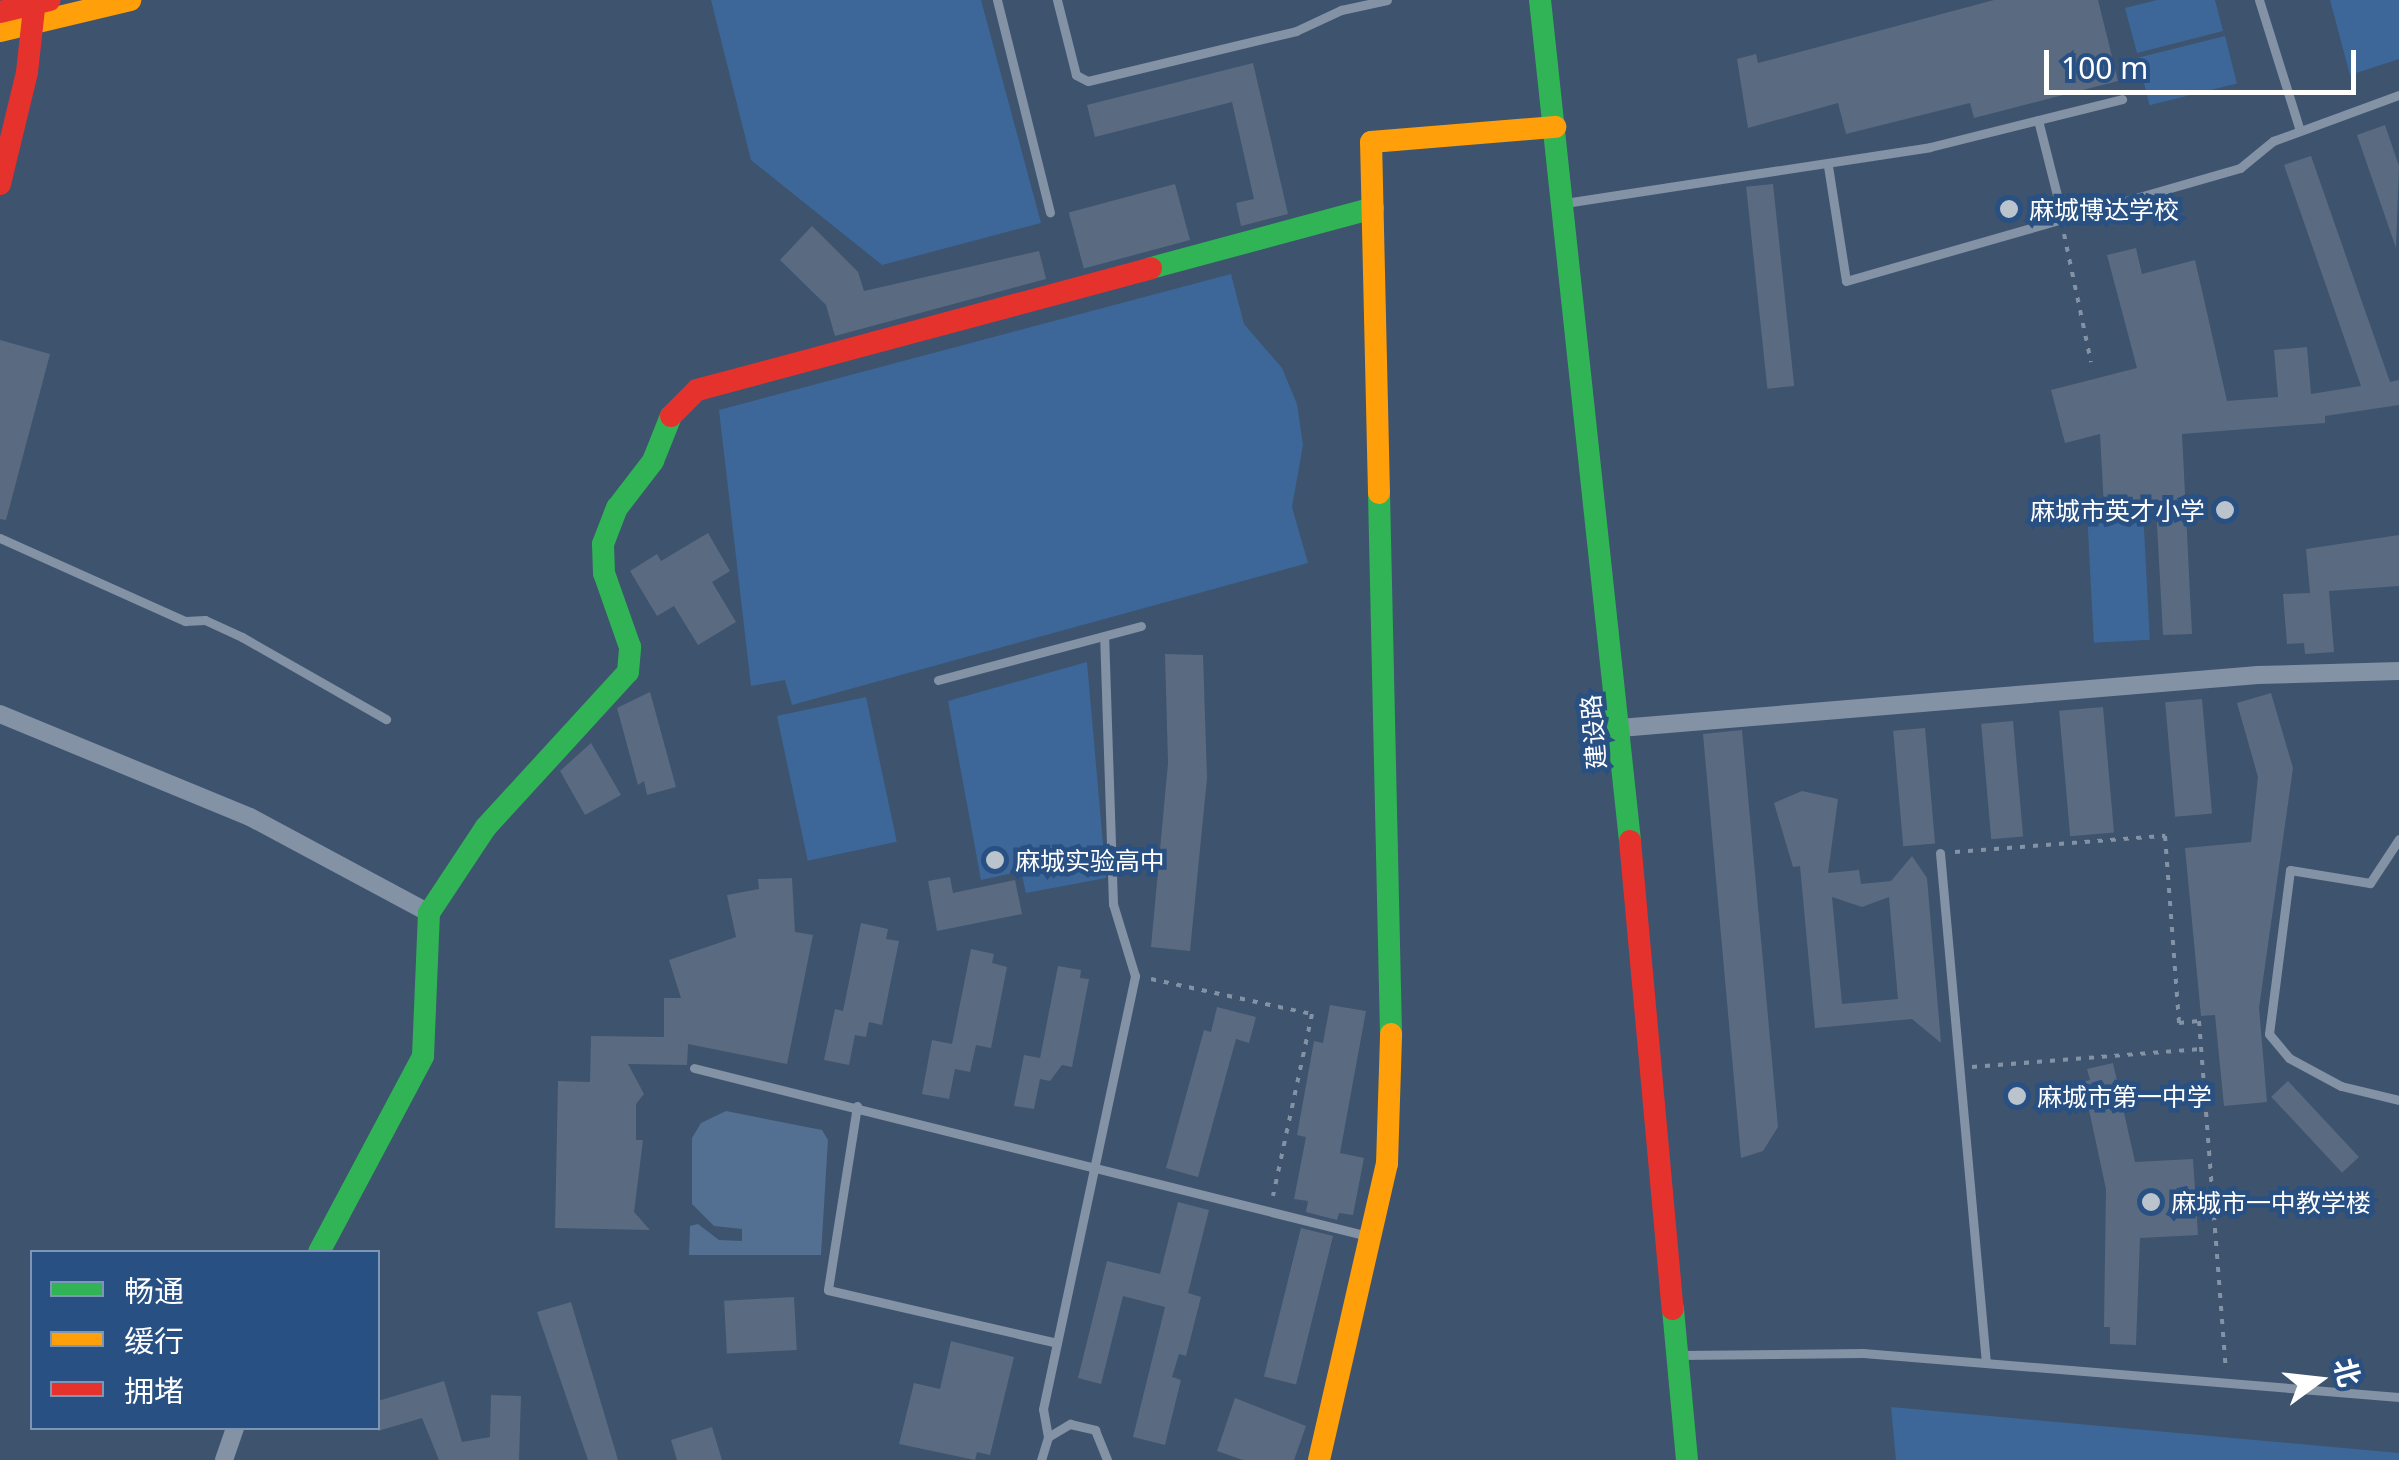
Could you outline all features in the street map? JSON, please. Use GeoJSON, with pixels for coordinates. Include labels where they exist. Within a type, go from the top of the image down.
{"type":"FeatureCollection","features":[{"type":"Feature","properties":{"kind":"street"},"geometry":{"type":"LineString","coordinates":[[0,12],[130,0]]}},
{"type":"Feature","properties":{"kind":"street","name":"建设路"},"geometry":{"type":"LineString","coordinates":[[1540,0],[1620,728],[1688,1460]]}},
{"type":"Feature","properties":{"kind":"street"},"geometry":{"type":"LineString","coordinates":[[0,31],[39,7]]}},
{"type":"Feature","properties":{"kind":"street"},"geometry":{"type":"LineString","coordinates":[[0,184],[39,7]]}},
{"type":"Feature","properties":{"kind":"street"},"geometry":{"type":"LineString","coordinates":[[1320,1460],[1387,1164],[1392,1012],[1372,142],[1555,128]]}},
{"type":"Feature","properties":{"kind":"street"},"geometry":{"type":"LineString","coordinates":[[320,1250],[423,1056],[430,913],[486,826],[628,672],[630,647],[604,573],[603,544],[617,508],[642,478],[668,418],[687,396],[1373,208]]}},
{"type":"Feature","properties":{"kind":"street"},"geometry":{"type":"LineString","coordinates":[[1620,728],[2258,675],[2399,671]]}},
{"type":"Feature","properties":{"kind":"street"},"geometry":{"type":"LineString","coordinates":[[0,714],[250,817],[430,913]]}},
{"type":"Feature","properties":{"kind":"street"},"geometry":{"type":"LineString","coordinates":[[224,1460],[234,1430]]}},
{"type":"Feature","properties":{"kind":"lane"},"geometry":{"type":"LineString","coordinates":[[997,0],[1050,212]]}},
{"type":"Feature","properties":{"kind":"lane"},"geometry":{"type":"LineString","coordinates":[[1057,0],[1076,74],[1088,80],[1296,31],[1341,10],[1387,0]]}},
{"type":"Feature","properties":{"kind":"lane"},"geometry":{"type":"LineString","coordinates":[[2259,0],[2300,131]]}},
{"type":"Feature","properties":{"kind":"lane"},"geometry":{"type":"LineString","coordinates":[[1828,166],[1846,281],[2240,168],[2273,140],[2399,94]]}},
{"type":"Feature","properties":{"kind":"lane"},"geometry":{"type":"LineString","coordinates":[[1564,203],[1828,166],[2122,99]]}},
{"type":"Feature","properties":{"kind":"lane"},"geometry":{"type":"LineString","coordinates":[[2038,120],[2063,219]]}},
{"type":"Feature","properties":{"kind":"lane"},"geometry":{"type":"LineString","coordinates":[[0,538],[185,621],[205,620],[242,636],[386,719]]}},
{"type":"Feature","properties":{"kind":"lane"},"geometry":{"type":"LineString","coordinates":[[938,680],[1141,626]]}},
{"type":"Feature","properties":{"kind":"lane"},"geometry":{"type":"LineString","coordinates":[[1041,1460],[1048,1436],[1044,1409],[1135,976],[1114,904],[1104,636]]}},
{"type":"Feature","properties":{"kind":"lane"},"geometry":{"type":"LineString","coordinates":[[2399,839],[2370,882],[2290,870],[2269,1034],[2289,1058],[2341,1086],[2399,1100]]}},
{"type":"Feature","properties":{"kind":"lane"},"geometry":{"type":"LineString","coordinates":[[1940,853],[1986,1364]]}},
{"type":"Feature","properties":{"kind":"lane"},"geometry":{"type":"LineString","coordinates":[[694,1068],[1095,1164],[1370,1236]]}},
{"type":"Feature","properties":{"kind":"lane"},"geometry":{"type":"LineString","coordinates":[[857,1106],[828,1290],[1057,1343]]}},
{"type":"Feature","properties":{"kind":"lane"},"geometry":{"type":"LineString","coordinates":[[1678,1355],[1863,1353],[2399,1397]]}},
{"type":"Feature","properties":{"kind":"lane"},"geometry":{"type":"LineString","coordinates":[[1048,1436],[1057,1428],[1083,1424],[1103,1440],[1107,1460]]}},
{"type":"Feature","properties":{"kind":"path"},"geometry":{"type":"LineString","coordinates":[[2063,219],[2091,362]]}},
{"type":"Feature","properties":{"kind":"path"},"geometry":{"type":"LineString","coordinates":[[1940,853],[2165,836],[2180,1023],[2199,1022],[2227,1383]]}},
{"type":"Feature","properties":{"kind":"path"},"geometry":{"type":"LineString","coordinates":[[1135,976],[1312,1014],[1270,1210]]}},
{"type":"Feature","properties":{"kind":"path"},"geometry":{"type":"LineString","coordinates":[[1960,1068],[2201,1049]]}},
{"type":"Feature","properties":{"kind":"shaded area"},"geometry":{"type":"Polygon","coordinates":[[[711,0],[981,0],[1041,223],[882,265],[751,160],[711,0]]]}},
{"type":"Feature","properties":{"kind":"shaded area"},"geometry":{"type":"Polygon","coordinates":[[[2157,0],[2215,0],[2223,31],[2137,53],[2125,8],[2157,0]]]}},
{"type":"Feature","properties":{"kind":"shaded area"},"geometry":{"type":"Polygon","coordinates":[[[2330,0],[2399,0],[2399,59],[2350,75],[2330,0]]]}},
{"type":"Feature","properties":{"kind":"shaded area"},"geometry":{"type":"Polygon","coordinates":[[[2225,36],[2237,84],[2150,105],[2138,58],[2225,36]]]}},
{"type":"Feature","properties":{"kind":"shaded area"},"geometry":{"type":"Polygon","coordinates":[[[1231,274],[1244,324],[1282,368],[1297,404],[1303,445],[1292,507],[1308,563],[792,705],[785,680],[751,686],[719,410],[1231,274]]]}},
{"type":"Feature","properties":{"kind":"shaded area"},"geometry":{"type":"Polygon","coordinates":[[[2143,510],[2150,640],[2094,643],[2087,513],[2143,510]]]}},
{"type":"Feature","properties":{"kind":"shaded area"},"geometry":{"type":"Polygon","coordinates":[[[1087,662],[1106,878],[1026,893],[1021,871],[981,880],[948,701],[1087,662]]]}},
{"type":"Feature","properties":{"kind":"shaded area"},"geometry":{"type":"Polygon","coordinates":[[[866,697],[897,842],[808,861],[777,716],[866,697]]]}},
{"type":"Feature","properties":{"kind":"shaded area"},"geometry":{"type":"Polygon","coordinates":[[[726,1111],[822,1130],[828,1140],[821,1255],[689,1255],[690,1226],[698,1224],[719,1240],[742,1241],[742,1229],[714,1226],[692,1204],[692,1138],[701,1123],[726,1111]]]}},
{"type":"Feature","properties":{"kind":"shaded area"},"geometry":{"type":"Polygon","coordinates":[[[1891,1407],[2399,1453],[2399,1460],[1896,1460],[1891,1407]]]}},
{"type":"Feature","properties":{"kind":"building"},"geometry":{"type":"Polygon","coordinates":[[[1994,0],[2098,0],[2118,81],[1974,118],[1970,103],[1846,134],[1838,103],[1748,128],[1737,59],[1756,54],[1758,63],[1994,0]]]}},
{"type":"Feature","properties":{"kind":"building"},"geometry":{"type":"Polygon","coordinates":[[[1253,63],[1288,214],[1241,226],[1236,203],[1254,199],[1232,102],[1095,137],[1087,105],[1253,63]]]}},
{"type":"Feature","properties":{"kind":"building"},"geometry":{"type":"Polygon","coordinates":[[[2385,125],[2399,166],[2396,248],[2357,135],[2385,125]]]}},
{"type":"Feature","properties":{"kind":"building"},"geometry":{"type":"Polygon","coordinates":[[[2311,156],[2390,382],[2399,380],[2399,405],[2325,416],[2325,423],[2182,434],[2192,634],[2163,635],[2156,506],[2104,508],[2100,434],[2065,443],[2051,390],[2137,368],[2107,255],[2136,248],[2142,274],[2195,260],[2227,401],[2278,397],[2274,350],[2307,347],[2311,394],[2361,386],[2284,165],[2311,156]]]}},
{"type":"Feature","properties":{"kind":"building"},"geometry":{"type":"Polygon","coordinates":[[[1175,184],[1190,240],[1084,268],[1069,212],[1175,184]]]}},
{"type":"Feature","properties":{"kind":"building"},"geometry":{"type":"Polygon","coordinates":[[[1773,184],[1794,386],[1767,389],[1746,187],[1773,184]]]}},
{"type":"Feature","properties":{"kind":"building"},"geometry":{"type":"Polygon","coordinates":[[[812,226],[858,272],[864,291],[1039,251],[1046,279],[835,336],[826,305],[780,260],[812,226]]]}},
{"type":"Feature","properties":{"kind":"building"},"geometry":{"type":"Polygon","coordinates":[[[0,340],[50,354],[6,520],[0,519],[0,340]]]}},
{"type":"Feature","properties":{"kind":"building"},"geometry":{"type":"Polygon","coordinates":[[[708,533],[730,571],[712,582],[736,622],[698,645],[674,606],[657,616],[630,571],[657,554],[661,561],[708,533]]]}},
{"type":"Feature","properties":{"kind":"building"},"geometry":{"type":"Polygon","coordinates":[[[2399,535],[2399,586],[2329,591],[2334,652],[2305,654],[2304,643],[2287,644],[2283,594],[2310,593],[2306,549],[2399,535]]]}},
{"type":"Feature","properties":{"kind":"building"},"geometry":{"type":"Polygon","coordinates":[[[1165,654],[1203,655],[1207,778],[1190,951],[1151,947],[1168,763],[1165,654]]]}},
{"type":"Feature","properties":{"kind":"building"},"geometry":{"type":"Polygon","coordinates":[[[650,692],[676,787],[647,795],[644,781],[638,785],[617,708],[650,692]]]}},
{"type":"Feature","properties":{"kind":"building"},"geometry":{"type":"Polygon","coordinates":[[[2271,693],[2293,768],[2259,1008],[2267,1102],[2224,1106],[2215,1015],[2201,1016],[2185,848],[2251,842],[2258,777],[2237,703],[2271,693]]]}},
{"type":"Feature","properties":{"kind":"building"},"geometry":{"type":"Polygon","coordinates":[[[2202,699],[2212,814],[2175,817],[2165,702],[2202,699]]]}},
{"type":"Feature","properties":{"kind":"building"},"geometry":{"type":"Polygon","coordinates":[[[2103,707],[2114,833],[2070,836],[2059,711],[2103,707]]]}},
{"type":"Feature","properties":{"kind":"building"},"geometry":{"type":"Polygon","coordinates":[[[2013,721],[2023,837],[1991,839],[1981,724],[2013,721]]]}},
{"type":"Feature","properties":{"kind":"building"},"geometry":{"type":"Polygon","coordinates":[[[1925,728],[1935,844],[1903,846],[1893,731],[1925,728]]]}},
{"type":"Feature","properties":{"kind":"building"},"geometry":{"type":"Polygon","coordinates":[[[1742,730],[1778,1127],[1763,1151],[1741,1158],[1703,734],[1742,730]]]}},
{"type":"Feature","properties":{"kind":"building"},"geometry":{"type":"Polygon","coordinates":[[[591,743],[621,795],[585,815],[560,771],[591,743]]]}},
{"type":"Feature","properties":{"kind":"building"},"geometry":{"type":"Polygon","coordinates":[[[1802,791],[1838,799],[1828,873],[1859,870],[1861,884],[1891,881],[1912,856],[1927,878],[1941,1043],[1912,1019],[1815,1028],[1800,866],[1793,867],[1774,803],[1802,791]],[[1832,897],[1842,1004],[1898,999],[1889,897],[1862,907],[1832,897]]]}},
{"type":"Feature","properties":{"kind":"building"},"geometry":{"type":"Polygon","coordinates":[[[950,877],[953,893],[1015,880],[1022,914],[937,931],[928,881],[950,877]]]}},
{"type":"Feature","properties":{"kind":"building"},"geometry":{"type":"Polygon","coordinates":[[[792,878],[795,932],[813,935],[787,1064],[688,1044],[687,1065],[628,1064],[644,1094],[636,1104],[636,1140],[643,1140],[634,1212],[650,1230],[555,1228],[558,1081],[590,1082],[591,1036],[664,1037],[664,998],[681,998],[669,960],[736,937],[727,895],[759,889],[758,879],[792,878]]]}},
{"type":"Feature","properties":{"kind":"building"},"geometry":{"type":"Polygon","coordinates":[[[861,923],[888,929],[886,939],[899,941],[882,1025],[869,1022],[866,1037],[855,1035],[849,1065],[824,1060],[835,1009],[843,1011],[861,923]]]}},
{"type":"Feature","properties":{"kind":"building"},"geometry":{"type":"Polygon","coordinates":[[[971,949],[994,954],[992,963],[1007,967],[991,1048],[976,1045],[970,1072],[955,1069],[949,1099],[922,1094],[932,1040],[952,1044],[971,949]]]}},
{"type":"Feature","properties":{"kind":"building"},"geometry":{"type":"Polygon","coordinates":[[[1058,966],[1081,970],[1080,978],[1089,979],[1072,1067],[1062,1065],[1050,1081],[1040,1079],[1034,1109],[1014,1106],[1024,1055],[1040,1058],[1058,966]]]}},
{"type":"Feature","properties":{"kind":"building"},"geometry":{"type":"Polygon","coordinates":[[[1330,1005],[1366,1011],[1340,1153],[1364,1158],[1353,1215],[1339,1213],[1337,1220],[1306,1212],[1308,1201],[1294,1199],[1306,1137],[1297,1135],[1314,1041],[1323,1043],[1330,1005]]]}},
{"type":"Feature","properties":{"kind":"building"},"geometry":{"type":"Polygon","coordinates":[[[1217,1007],[1256,1017],[1249,1043],[1236,1039],[1198,1177],[1166,1168],[1204,1030],[1211,1032],[1217,1007]]]}},
{"type":"Feature","properties":{"kind":"building","name":"麻城市一中教学楼"},"geometry":{"type":"Polygon","coordinates":[[[2113,1063],[2135,1162],[2193,1159],[2198,1235],[2140,1238],[2136,1345],[2110,1344],[2110,1327],[2104,1327],[2106,1189],[2083,1082],[2090,1080],[2087,1069],[2113,1063]]]}},
{"type":"Feature","properties":{"kind":"building"},"geometry":{"type":"Polygon","coordinates":[[[2288,1081],[2359,1157],[2342,1173],[2271,1097],[2288,1081]]]}},
{"type":"Feature","properties":{"kind":"building"},"geometry":{"type":"Polygon","coordinates":[[[1178,1202],[1209,1210],[1188,1293],[1201,1297],[1186,1356],[1179,1354],[1172,1377],[1181,1380],[1165,1445],[1133,1437],[1165,1307],[1123,1296],[1101,1384],[1078,1378],[1107,1261],[1160,1274],[1178,1202]]]}},
{"type":"Feature","properties":{"kind":"building"},"geometry":{"type":"Polygon","coordinates":[[[1301,1228],[1333,1236],[1296,1384],[1264,1376],[1301,1228]]]}},
{"type":"Feature","properties":{"kind":"building"},"geometry":{"type":"Polygon","coordinates":[[[794,1297],[797,1350],[727,1354],[724,1301],[794,1297]]]}},
{"type":"Feature","properties":{"kind":"building"},"geometry":{"type":"Polygon","coordinates":[[[571,1302],[618,1460],[588,1460],[537,1312],[571,1302]]]}},
{"type":"Feature","properties":{"kind":"building"},"geometry":{"type":"Polygon","coordinates":[[[951,1341],[1014,1357],[990,1455],[977,1452],[975,1460],[899,1444],[914,1383],[940,1389],[951,1341]]]}},
{"type":"Feature","properties":{"kind":"building"},"geometry":{"type":"Polygon","coordinates":[[[444,1381],[462,1442],[490,1437],[491,1395],[521,1396],[519,1460],[439,1460],[422,1418],[378,1431],[380,1400],[444,1381]]]}},
{"type":"Feature","properties":{"kind":"building"},"geometry":{"type":"Polygon","coordinates":[[[1235,1398],[1306,1426],[1294,1460],[1243,1460],[1217,1451],[1235,1398]]]}},
{"type":"Feature","properties":{"kind":"building"},"geometry":{"type":"Polygon","coordinates":[[[712,1427],[722,1460],[677,1460],[671,1440],[712,1427]]]}},
{"type":"Feature","properties":{"kind":"traffic: fast"},"geometry":{"type":"LineString","coordinates":[[1540,0],[1630,841]]}},
{"type":"Feature","properties":{"kind":"traffic: fast"},"geometry":{"type":"LineString","coordinates":[[1151,268],[1373,208]]}},
{"type":"Feature","properties":{"kind":"traffic: fast"},"geometry":{"type":"LineString","coordinates":[[320,1250],[423,1056],[429,913],[486,827],[628,672],[630,647],[604,573],[603,544],[617,508],[653,461],[671,416]]}},
{"type":"Feature","properties":{"kind":"traffic: fast"},"geometry":{"type":"LineString","coordinates":[[1379,493],[1391,1034]]}},
{"type":"Feature","properties":{"kind":"traffic: fast"},"geometry":{"type":"LineString","coordinates":[[1673,1309],[1687,1460]]}},
{"type":"Feature","properties":{"kind":"traffic: slow"},"geometry":{"type":"LineString","coordinates":[[0,31],[130,0]]}},
{"type":"Feature","properties":{"kind":"traffic: slow"},"geometry":{"type":"LineString","coordinates":[[1379,493],[1371,142],[1555,127]]}},
{"type":"Feature","properties":{"kind":"traffic: slow"},"geometry":{"type":"LineString","coordinates":[[1319,1460],[1387,1164],[1391,1034]]}},
{"type":"Feature","properties":{"kind":"traffic: jam"},"geometry":{"type":"LineString","coordinates":[[0,184],[27,72],[35,0]]}},
{"type":"Feature","properties":{"kind":"traffic: jam"},"geometry":{"type":"LineString","coordinates":[[0,12],[50,0]]}},
{"type":"Feature","properties":{"kind":"traffic: jam"},"geometry":{"type":"LineString","coordinates":[[671,416],[697,390],[1151,268]]}},
{"type":"Feature","properties":{"kind":"traffic: jam"},"geometry":{"type":"LineString","coordinates":[[1630,841],[1673,1309]]}},
{"type":"Feature","properties":{"kind":"place","name":"麻城博达学校"},"geometry":{"type":"Point","coordinates":[2009,209]}},
{"type":"Feature","properties":{"kind":"place","name":"麻城市英才小学"},"geometry":{"type":"Point","coordinates":[2225,510]}},
{"type":"Feature","properties":{"kind":"place","name":"麻城实验高中"},"geometry":{"type":"Point","coordinates":[995,860]}},
{"type":"Feature","properties":{"kind":"place","name":"麻城市第一中学"},"geometry":{"type":"Point","coordinates":[2017,1096]}},
{"type":"Feature","properties":{"kind":"place","name":"麻城市一中教学楼"},"geometry":{"type":"Point","coordinates":[2151,1202]}}]}
